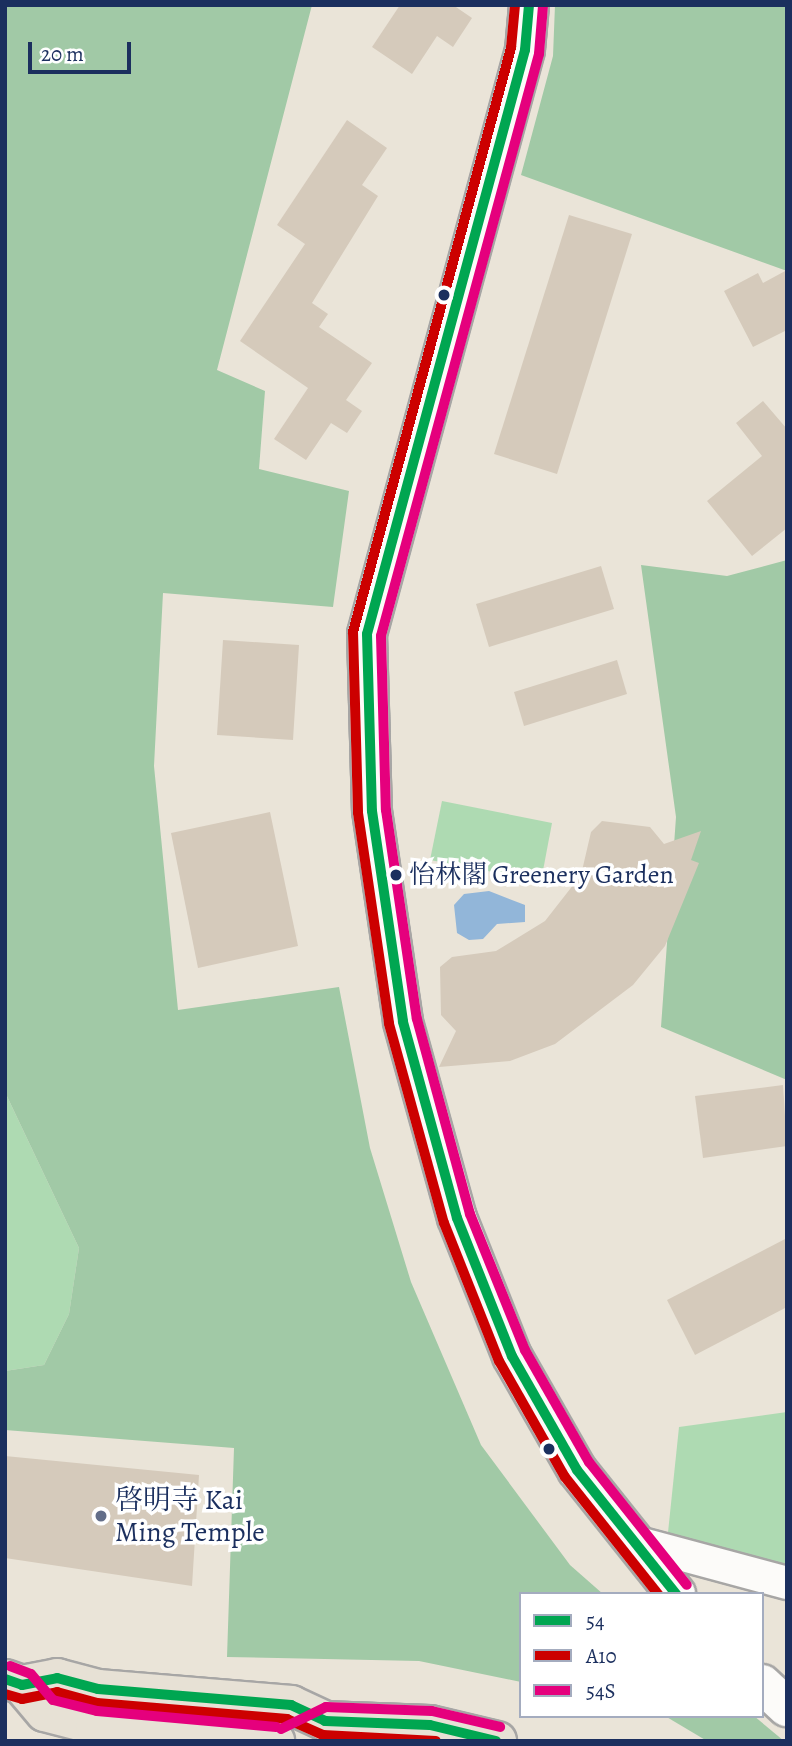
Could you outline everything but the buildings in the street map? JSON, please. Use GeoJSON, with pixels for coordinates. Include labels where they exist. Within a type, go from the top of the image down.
{"type":"FeatureCollection","features":[{"type":"Feature","properties":{"kind":"main road"},"geometry":{"type":"LineString","coordinates":[[14,1682],[57,1678],[98,1689],[291,1705],[325,1721],[430,1726],[497,1741]]}},
{"type":"Feature","properties":{"kind":"main road"},"geometry":{"type":"LineString","coordinates":[[14,1682],[45,1712],[95,1725],[275,1741]]}},
{"type":"Feature","properties":{"kind":"main road"},"geometry":{"type":"LineString","coordinates":[[288,1741],[325,1721]]}},
{"type":"Feature","properties":{"kind":"street"},"geometry":{"type":"LineString","coordinates":[[529,5],[525,50],[367,634],[372,811],[402,1022],[457,1218],[512,1356],[577,1469],[674,1592]]}},
{"type":"Feature","properties":{"kind":"street"},"geometry":{"type":"LineString","coordinates":[[635,1542],[787,1583]]}},
{"type":"Feature","properties":{"kind":"street"},"geometry":{"type":"LineString","coordinates":[[764,1686],[787,1707]]}},
{"type":"Feature","properties":{"kind":"green space"},"geometry":{"type":"Polygon","coordinates":[[[5,5],[312,5],[217,370],[265,391],[259,469],[349,491],[333,607],[163,593],[154,766],[178,1010],[339,987],[370,1148],[411,1282],[481,1445],[570,1565],[601,1592],[519,1592],[519,1682],[419,1661],[227,1657],[234,1448],[5,1430],[5,1371],[44,1365],[69,1314],[79,1248],[5,1092],[5,5]]]}},
{"type":"Feature","properties":{"kind":"green space"},"geometry":{"type":"Polygon","coordinates":[[[555,5],[787,5],[787,271],[521,175],[553,56],[555,5]]]}},
{"type":"Feature","properties":{"kind":"green space"},"geometry":{"type":"Polygon","coordinates":[[[787,560],[787,1080],[661,1027],[676,817],[641,565],[727,576],[787,560]]]}},
{"type":"Feature","properties":{"kind":"green space"},"geometry":{"type":"Polygon","coordinates":[[[442,801],[552,823],[541,881],[430,860],[442,801]]]}},
{"type":"Feature","properties":{"kind":"green space"},"geometry":{"type":"Polygon","coordinates":[[[5,1092],[79,1248],[69,1314],[44,1365],[5,1371],[5,1092]]]}},
{"type":"Feature","properties":{"kind":"green space"},"geometry":{"type":"Polygon","coordinates":[[[787,1412],[787,1573],[667,1542],[679,1427],[787,1412]]]}},
{"type":"Feature","properties":{"kind":"green space"},"geometry":{"type":"Polygon","coordinates":[[[668,1718],[756,1718],[784,1741],[707,1741],[668,1718]]]}},
{"type":"Feature","properties":{"kind":"water"},"geometry":{"type":"Polygon","coordinates":[[[489,891],[525,905],[525,922],[497,924],[483,939],[469,940],[457,933],[454,905],[464,894],[489,891]]]}},
{"type":"Feature","properties":{"kind":"transit line","name":"A10"},"geometry":{"type":"LineString","coordinates":[[515,5],[511,48],[353,632],[358,813],[389,1024],[444,1223],[499,1361],[565,1477],[656,1592]]}},
{"type":"Feature","properties":{"kind":"transit line","name":"54"},"geometry":{"type":"LineString","coordinates":[[529,5],[525,50],[367,634],[372,811],[403,1022],[457,1218],[512,1356],[577,1470],[674,1592]]}},
{"type":"Feature","properties":{"kind":"transit line","name":"54S"},"geometry":{"type":"LineString","coordinates":[[543,6],[539,54],[381,636],[386,810],[417,1019],[470,1214],[525,1350],[589,1462],[687,1585]]}},
{"type":"Feature","properties":{"kind":"transit line","name":"54S"},"geometry":{"type":"LineString","coordinates":[[10,1666],[31,1674],[53,1700],[97,1711],[276,1727]]}},
{"type":"Feature","properties":{"kind":"transit line","name":"54"},"geometry":{"type":"LineString","coordinates":[[5,1679],[22,1685],[57,1678],[98,1689],[291,1705],[325,1721],[430,1725],[496,1741]]}},
{"type":"Feature","properties":{"kind":"transit line","name":"A10"},"geometry":{"type":"LineString","coordinates":[[5,1694],[22,1699],[57,1692],[97,1703],[287,1719],[323,1735],[436,1741]]}},
{"type":"Feature","properties":{"kind":"transit line","name":"54S"},"geometry":{"type":"LineString","coordinates":[[281,1729],[326,1707],[432,1711],[500,1727]]}},
{"type":"Feature","properties":{"kind":"place","name":"怡林閣 Greenery Garden"},"geometry":{"type":"Point","coordinates":[396,875]}},
{"type":"Feature","properties":{"kind":"place","name":"啓明寺 Kai Ming Temple"},"geometry":{"type":"Point","coordinates":[101,1516]}}]}
